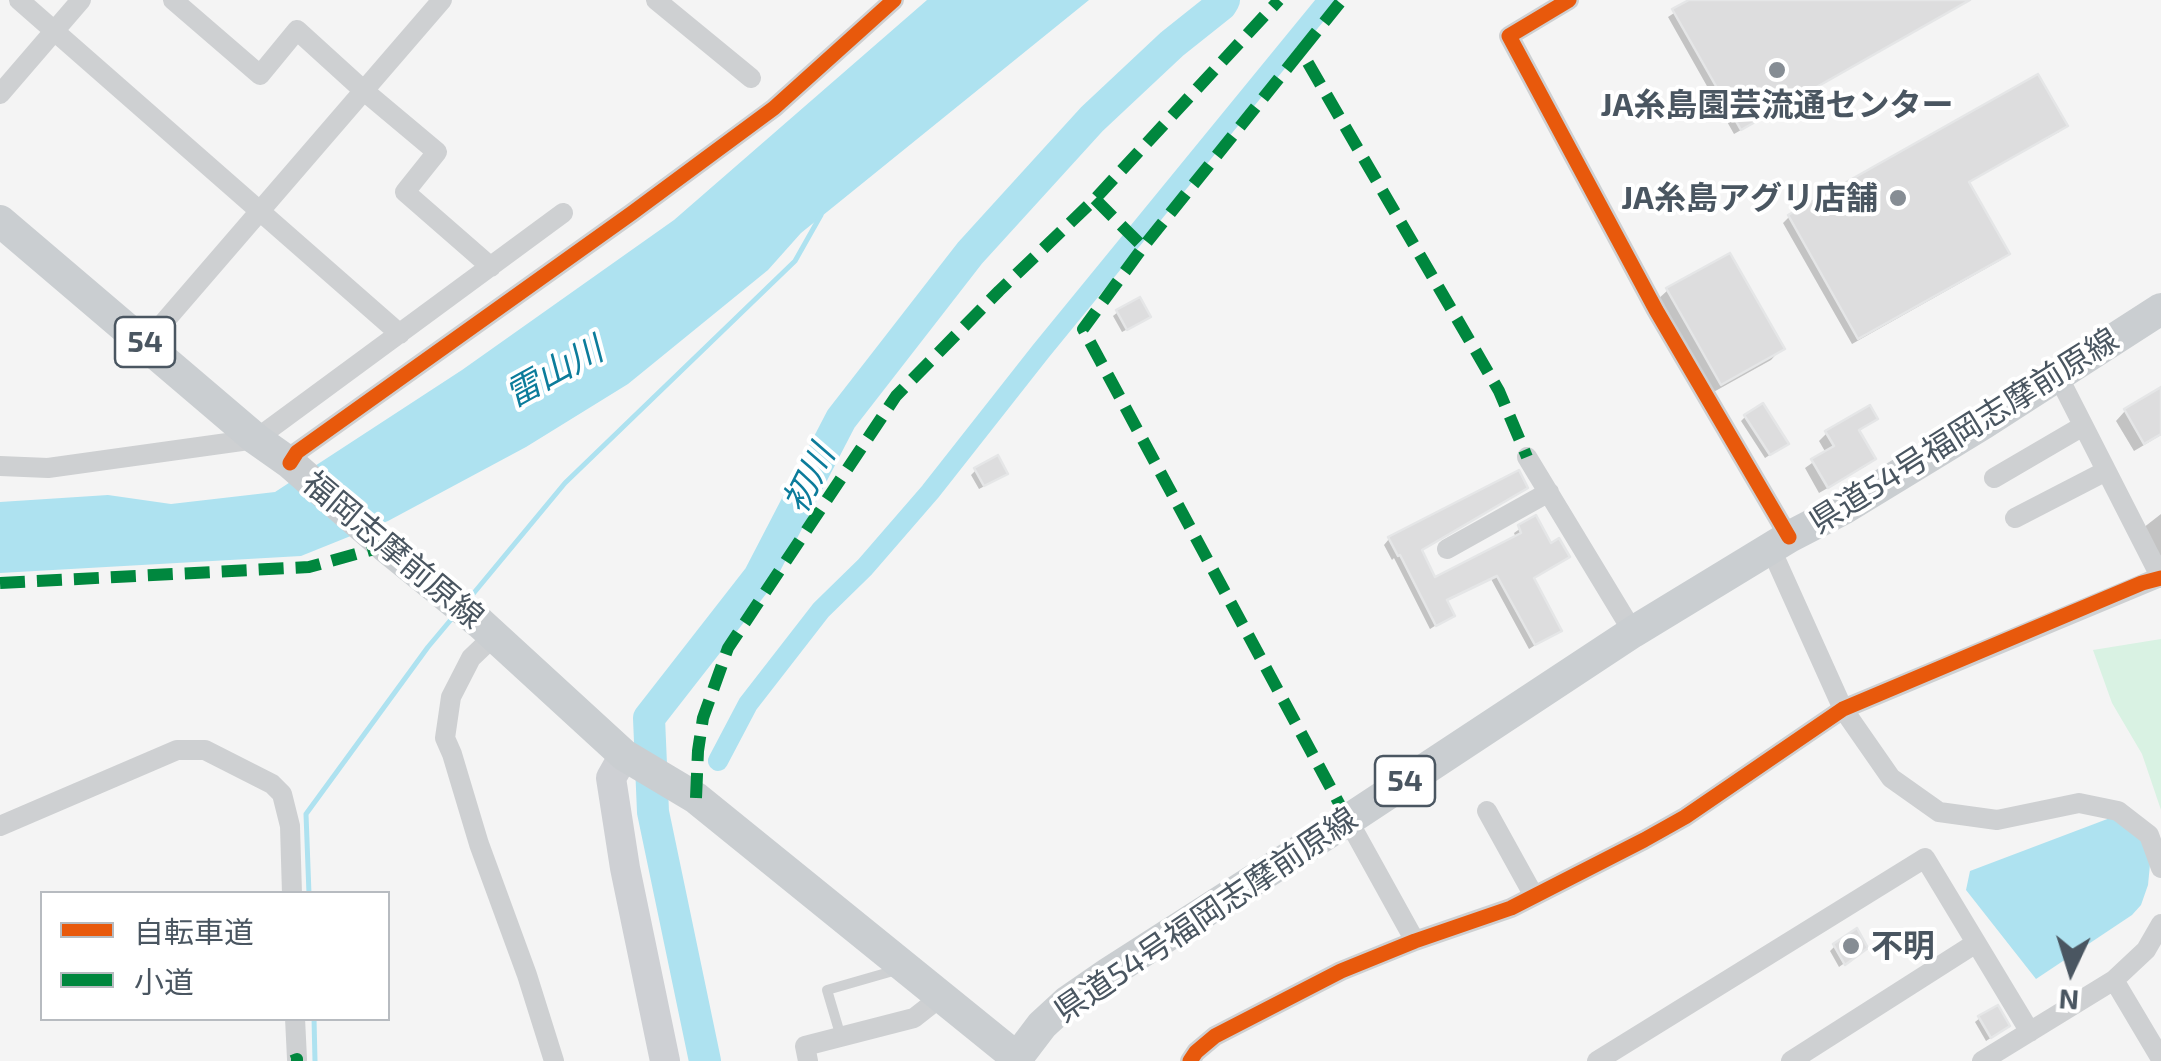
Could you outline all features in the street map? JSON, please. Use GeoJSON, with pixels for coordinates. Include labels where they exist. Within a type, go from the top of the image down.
{"type":"FeatureCollection","features":[{"type":"Feature","properties":{"kind":"main road","name":"福岡志摩前原線"},"geometry":{"type":"LineString","coordinates":[[0,221],[487,630],[624,755],[696,798]]}},
{"type":"Feature","properties":{"kind":"main road","name":"県道54号福岡志摩前原線"},"geometry":{"type":"LineString","coordinates":[[696,798],[1016,1058],[1042,1025],[1108,972],[1633,632],[1844,509],[2161,309]]}},
{"type":"Feature","properties":{"kind":"main road"},"geometry":{"type":"LineString","coordinates":[[624,755],[612,778],[625,868],[665,1061]]}},
{"type":"Feature","properties":{"kind":"street"},"geometry":{"type":"LineString","coordinates":[[19,0],[400,334]]}},
{"type":"Feature","properties":{"kind":"street"},"geometry":{"type":"LineString","coordinates":[[0,94],[81,0]]}},
{"type":"Feature","properties":{"kind":"street"},"geometry":{"type":"LineString","coordinates":[[173,0],[260,75],[297,30],[436,152],[405,192],[491,267]]}},
{"type":"Feature","properties":{"kind":"street"},"geometry":{"type":"LineString","coordinates":[[146,344],[442,0]]}},
{"type":"Feature","properties":{"kind":"street"},"geometry":{"type":"LineString","coordinates":[[656,0],[750,78]]}},
{"type":"Feature","properties":{"kind":"street"},"geometry":{"type":"LineString","coordinates":[[290,463],[297,452],[774,108],[894,0]]}},
{"type":"Feature","properties":{"kind":"street"},"geometry":{"type":"LineString","coordinates":[[1569,0],[1509,36],[1780,543],[1844,709],[1891,778],[1938,812],[1997,820],[2078,803],[2118,811],[2149,834],[2161,868]]}},
{"type":"Feature","properties":{"kind":"street"},"geometry":{"type":"LineString","coordinates":[[0,466],[48,468],[256,439],[563,214]]}},
{"type":"Feature","properties":{"kind":"street"},"geometry":{"type":"LineString","coordinates":[[1190,1061],[1215,1036],[1341,970],[1511,908],[1685,817],[1844,709],[2160,578],[2058,374]]}},
{"type":"Feature","properties":{"kind":"street"},"geometry":{"type":"LineString","coordinates":[[1994,478],[2084,426]]}},
{"type":"Feature","properties":{"kind":"street"},"geometry":{"type":"LineString","coordinates":[[1528,457],[1633,632]]}},
{"type":"Feature","properties":{"kind":"street"},"geometry":{"type":"LineString","coordinates":[[2015,518],[2106,471]]}},
{"type":"Feature","properties":{"kind":"street"},"geometry":{"type":"LineString","coordinates":[[1447,549],[1549,492]]}},
{"type":"Feature","properties":{"kind":"street"},"geometry":{"type":"LineString","coordinates":[[487,630],[451,696],[445,738],[554,1061]]}},
{"type":"Feature","properties":{"kind":"street"},"geometry":{"type":"LineString","coordinates":[[0,826],[177,750],[205,750],[272,784],[282,794],[290,826],[292,891]]}},
{"type":"Feature","properties":{"kind":"street"},"geometry":{"type":"LineString","coordinates":[[1488,811],[1534,896]]}},
{"type":"Feature","properties":{"kind":"street"},"geometry":{"type":"LineString","coordinates":[[1348,820],[1415,941]]}},
{"type":"Feature","properties":{"kind":"street"},"geometry":{"type":"LineString","coordinates":[[1597,1061],[1925,858],[2030,1032]]}},
{"type":"Feature","properties":{"kind":"street"},"geometry":{"type":"LineString","coordinates":[[1982,1061],[2114,980],[2146,950],[2161,924]]}},
{"type":"Feature","properties":{"kind":"street"},"geometry":{"type":"LineString","coordinates":[[1791,1061],[1976,943]]}},
{"type":"Feature","properties":{"kind":"street"},"geometry":{"type":"LineString","coordinates":[[2114,980],[2161,1058]]}},
{"type":"Feature","properties":{"kind":"street"},"geometry":{"type":"LineString","coordinates":[[808,1061],[805,1046],[914,1018],[942,996]]}},
{"type":"Feature","properties":{"kind":"street"},"geometry":{"type":"LineString","coordinates":[[295,1021],[297,1059]]}},
{"type":"Feature","properties":{"kind":"lane"},"geometry":{"type":"LineString","coordinates":[[841,1037],[827,990],[905,968]]}},
{"type":"Feature","properties":{"kind":"green space"},"geometry":{"type":"Polygon","coordinates":[[[2161,639],[2161,810],[2142,754],[2112,703],[2093,650],[2161,639]]]}},
{"type":"Feature","properties":{"kind":"water","name":"雷山川"},"geometry":{"type":"Polygon","coordinates":[[[927,0],[1089,0],[801,233],[768,270],[628,384],[526,447],[388,521],[301,556],[0,573],[0,502],[108,495],[171,504],[275,492],[462,370],[674,220],[927,0]]]}},
{"type":"Feature","properties":{"kind":"water"},"geometry":{"type":"Polygon","coordinates":[[[2110,818],[2135,830],[2151,854],[2148,885],[2141,905],[2036,979],[1966,890],[1970,871],[2110,818]]]}},
{"type":"Feature","properties":{"kind":"building","name":"JA糸島園芸流通センター"},"geometry":{"type":"Polygon","coordinates":[[[1689,0],[1970,0],[1741,130],[1672,9],[1689,0]]]}},
{"type":"Feature","properties":{"kind":"building","name":"JA糸島アグリ店舗"},"geometry":{"type":"Polygon","coordinates":[[[2038,74],[2068,126],[1969,182],[2010,254],[1858,339],[1788,215],[2038,74]]]}},
{"type":"Feature","properties":{"kind":"building"},"geometry":{"type":"Polygon","coordinates":[[[1730,253],[1785,349],[1721,385],[1666,288],[1730,253]]]}},
{"type":"Feature","properties":{"kind":"building"},"geometry":{"type":"Polygon","coordinates":[[[1140,297],[1151,317],[1127,330],[1116,310],[1140,297]]]}},
{"type":"Feature","properties":{"kind":"building"},"geometry":{"type":"Polygon","coordinates":[[[2161,387],[2161,434],[2144,444],[2124,409],[2161,387]]]}},
{"type":"Feature","properties":{"kind":"building"},"geometry":{"type":"Polygon","coordinates":[[[1763,403],[1789,444],[1770,455],[1744,415],[1763,403]]]}},
{"type":"Feature","properties":{"kind":"building"},"geometry":{"type":"Polygon","coordinates":[[[1870,405],[1878,419],[1859,430],[1876,459],[1828,488],[1811,459],[1834,446],[1825,431],[1870,405]]]}},
{"type":"Feature","properties":{"kind":"building"},"geometry":{"type":"Polygon","coordinates":[[[998,455],[1008,474],[984,486],[974,468],[998,455]]]}},
{"type":"Feature","properties":{"kind":"building"},"geometry":{"type":"Polygon","coordinates":[[[1519,470],[1528,488],[1422,550],[1435,577],[1521,533],[1518,525],[1536,515],[1551,543],[1559,538],[1570,557],[1534,578],[1562,631],[1535,645],[1497,576],[1447,600],[1455,616],[1436,626],[1388,537],[1519,470]]]}},
{"type":"Feature","properties":{"kind":"building","name":"不明"},"geometry":{"type":"Polygon","coordinates":[[[1857,928],[1868,948],[1845,965],[1833,944],[1857,928]]]}},
{"type":"Feature","properties":{"kind":"building"},"geometry":{"type":"Polygon","coordinates":[[[1998,1005],[2010,1026],[1991,1038],[1978,1016],[1998,1005]]]}},
{"type":"Feature","properties":{"kind":"waterway","name":"初川"},"geometry":{"type":"LineString","coordinates":[[705,1061],[653,812],[649,718],[759,577],[841,419],[970,253],[1092,119],[1224,0]]}},
{"type":"Feature","properties":{"kind":"waterway"},"geometry":{"type":"LineString","coordinates":[[718,761],[748,704],[821,610],[865,567],[930,492],[1328,0]]}},
{"type":"Feature","properties":{"kind":"waterway"},"geometry":{"type":"LineString","coordinates":[[468,600],[565,483],[795,261],[821,215]]}},
{"type":"Feature","properties":{"kind":"waterway"},"geometry":{"type":"LineString","coordinates":[[309,891],[306,814],[454,616]]}},
{"type":"Feature","properties":{"kind":"waterway"},"geometry":{"type":"LineString","coordinates":[[314,1021],[315,1061]]}},
{"type":"Feature","properties":{"kind":"marked path"},"geometry":{"type":"LineString","coordinates":[[696,798],[703,718],[728,648],[896,396],[1095,199],[1279,0]]}},
{"type":"Feature","properties":{"kind":"marked path"},"geometry":{"type":"LineString","coordinates":[[1301,51],[1342,0]]}},
{"type":"Feature","properties":{"kind":"marked path"},"geometry":{"type":"LineString","coordinates":[[1348,820],[1083,329],[1143,247],[1301,51],[1499,391],[1527,457]]}},
{"type":"Feature","properties":{"kind":"marked path"},"geometry":{"type":"LineString","coordinates":[[1095,199],[1143,247]]}},
{"type":"Feature","properties":{"kind":"marked path"},"geometry":{"type":"LineString","coordinates":[[0,583],[309,567],[385,546]]}},
{"type":"Feature","properties":{"kind":"marked path"},"geometry":{"type":"LineString","coordinates":[[292,1061],[297,1061]]}},
{"type":"Feature","properties":{"kind":"cycle path"},"geometry":{"type":"LineString","coordinates":[[290,463],[297,452],[774,108],[894,0]]}},
{"type":"Feature","properties":{"kind":"cycle path"},"geometry":{"type":"LineString","coordinates":[[1569,0],[1509,36],[1656,310],[1789,537]]}},
{"type":"Feature","properties":{"kind":"cycle path"},"geometry":{"type":"LineString","coordinates":[[1190,1061],[1215,1036],[1341,971],[1511,908],[1644,840],[1685,817],[1843,709],[2161,578]]}},
{"type":"Feature","properties":{"kind":"place","name":"JA糸島園芸流通センター"},"geometry":{"type":"Point","coordinates":[1777,70]}},
{"type":"Feature","properties":{"kind":"place","name":"JA糸島アグリ店舗"},"geometry":{"type":"Point","coordinates":[1898,198]}},
{"type":"Feature","properties":{"kind":"place","name":"不明"},"geometry":{"type":"Point","coordinates":[1851,946]}}]}
